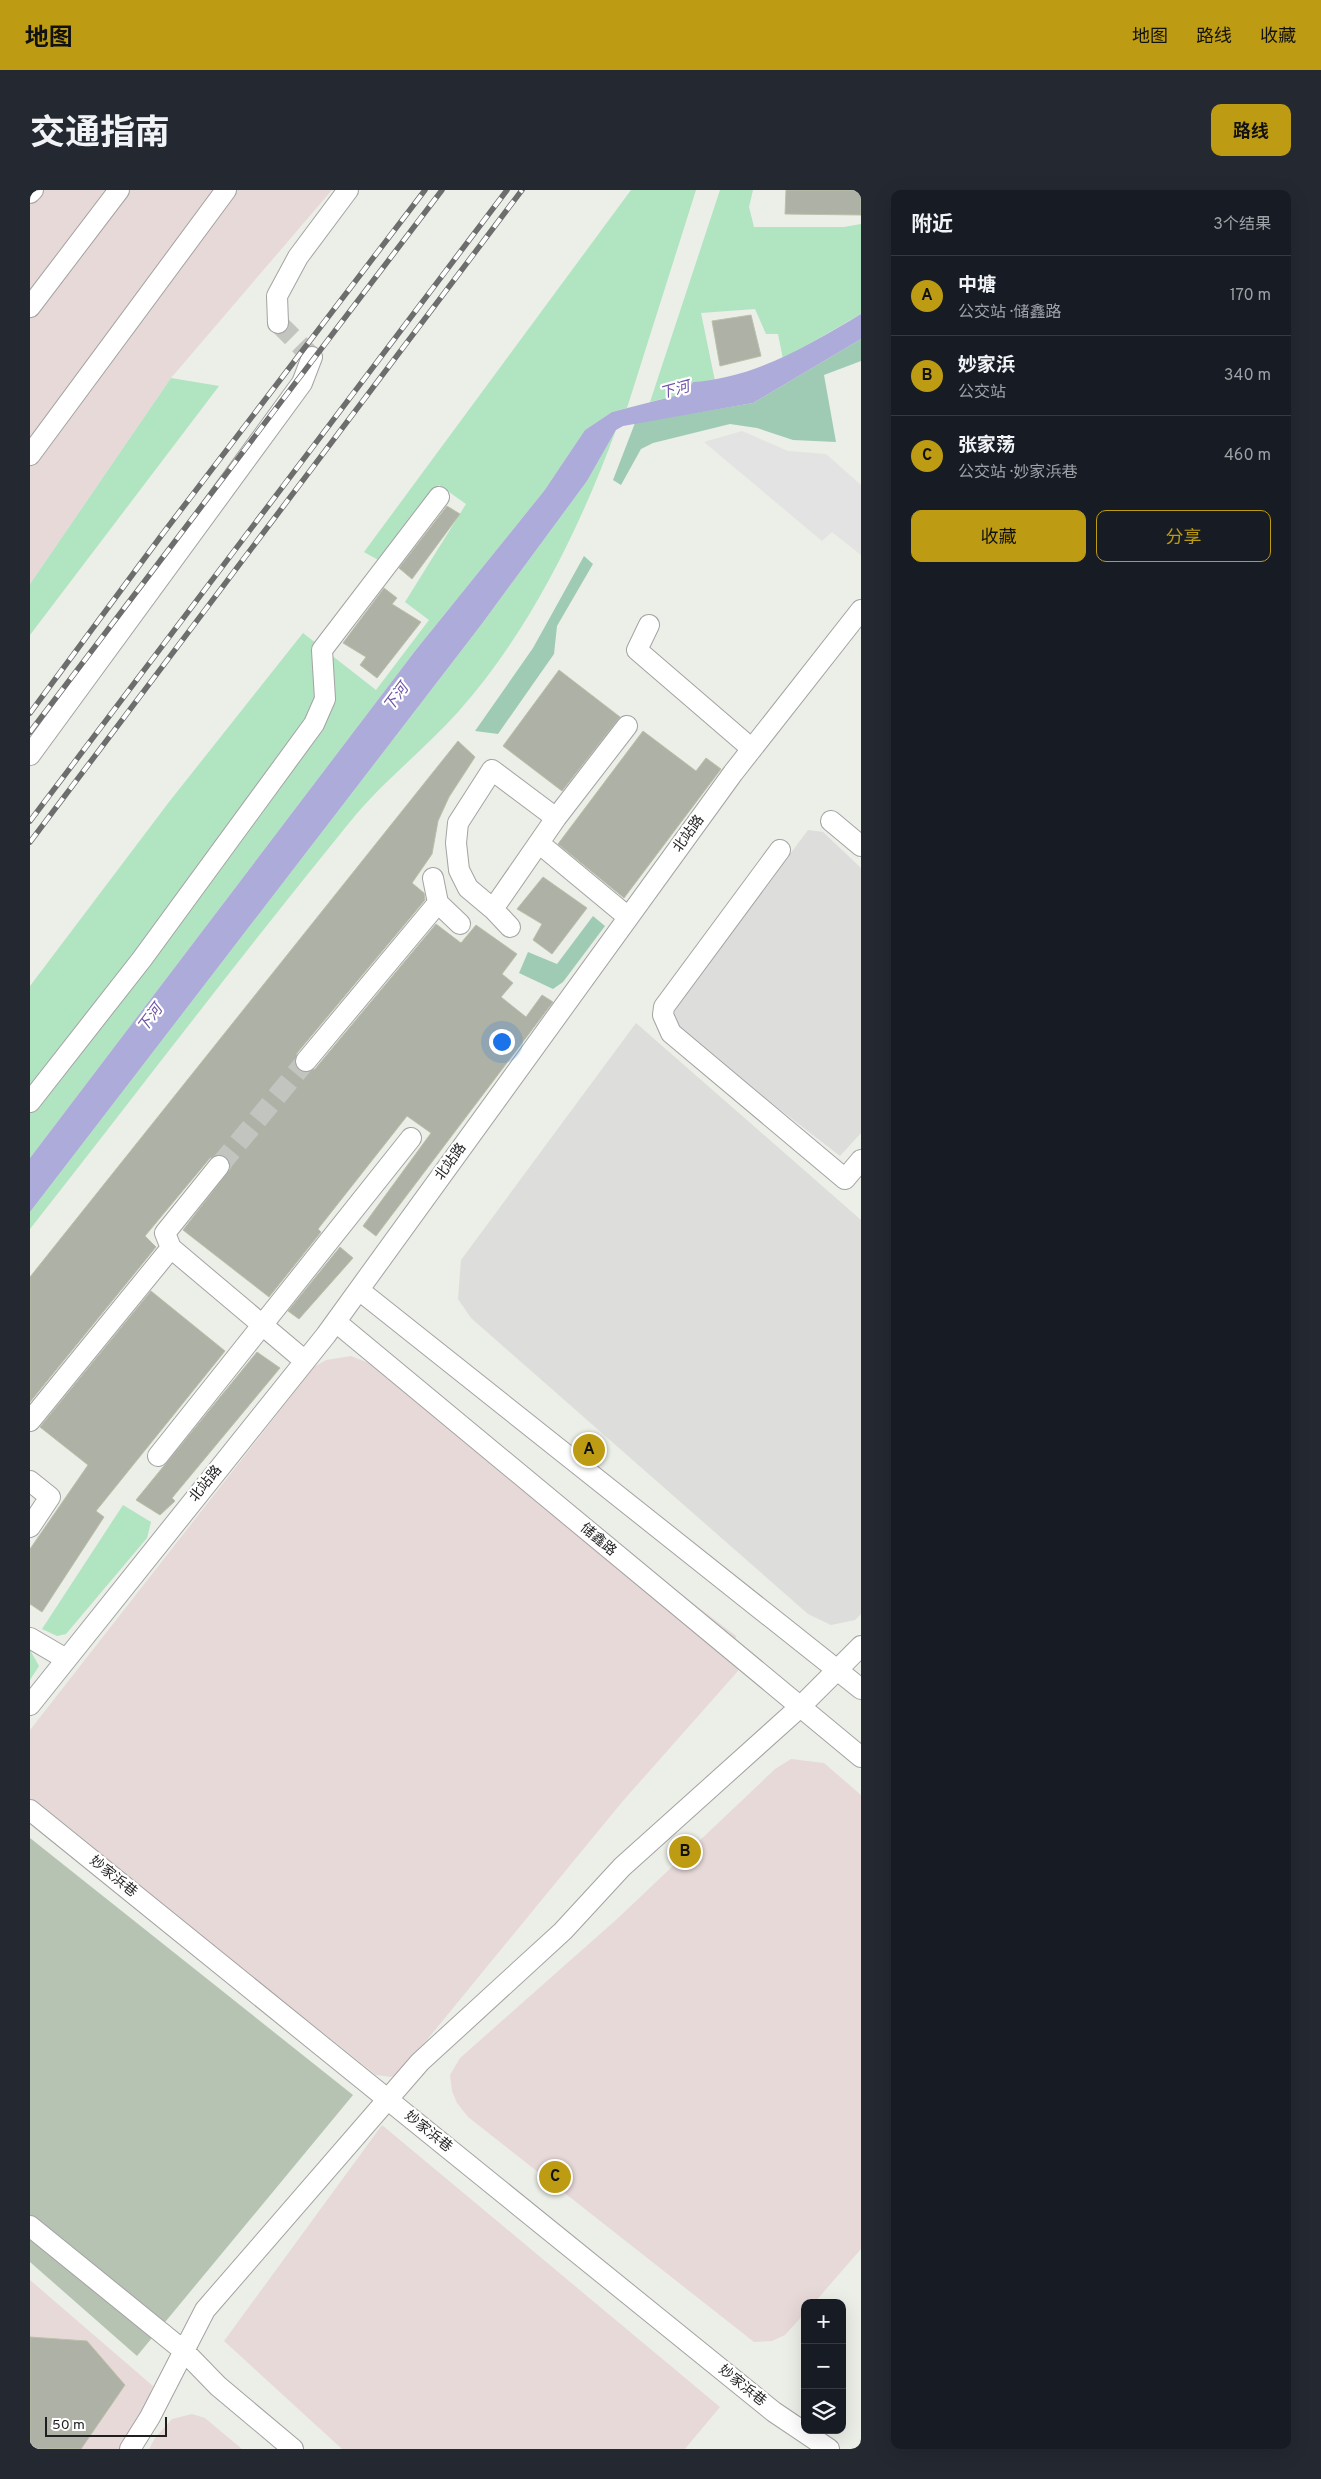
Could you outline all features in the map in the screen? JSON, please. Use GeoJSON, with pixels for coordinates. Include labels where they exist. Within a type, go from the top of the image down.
{"type":"FeatureCollection","features":[{"type":"Feature","properties":{"kind":"street"},"geometry":{"type":"LineString","coordinates":[[30,307],[119,190]]}},
{"type":"Feature","properties":{"kind":"street"},"geometry":{"type":"LineString","coordinates":[[30,455],[226,190]]}},
{"type":"Feature","properties":{"kind":"street"},"geometry":{"type":"LineString","coordinates":[[278,323],[277,296],[298,257],[348,190]]}},
{"type":"Feature","properties":{"kind":"street"},"geometry":{"type":"LineString","coordinates":[[30,755],[302,383],[312,357]]}},
{"type":"Feature","properties":{"kind":"street"},"geometry":{"type":"LineString","coordinates":[[30,1102],[142,959],[314,724],[325,699],[322,650],[439,497]]}},
{"type":"Feature","properties":{"kind":"street","name":"北站路"},"geometry":{"type":"LineString","coordinates":[[30,1705],[336,1322],[628,917],[752,749],[861,610]]}},
{"type":"Feature","properties":{"kind":"street"},"geometry":{"type":"LineString","coordinates":[[649,625],[637,650],[752,749]]}},
{"type":"Feature","properties":{"kind":"street"},"geometry":{"type":"LineString","coordinates":[[493,909],[540,844],[556,818],[627,726]]}},
{"type":"Feature","properties":{"kind":"street"},"geometry":{"type":"LineString","coordinates":[[510,927],[493,909],[468,888],[459,870],[456,843],[458,823],[492,770],[556,818]]}},
{"type":"Feature","properties":{"kind":"street"},"geometry":{"type":"LineString","coordinates":[[831,820],[861,846]]}},
{"type":"Feature","properties":{"kind":"street"},"geometry":{"type":"LineString","coordinates":[[540,844],[628,917]]}},
{"type":"Feature","properties":{"kind":"street"},"geometry":{"type":"LineString","coordinates":[[780,850],[664,1008],[663,1014],[671,1033],[845,1179],[861,1160]]}},
{"type":"Feature","properties":{"kind":"street"},"geometry":{"type":"LineString","coordinates":[[433,878],[438,903],[460,924]]}},
{"type":"Feature","properties":{"kind":"street"},"geometry":{"type":"LineString","coordinates":[[306,1061],[438,903]]}},
{"type":"Feature","properties":{"kind":"street"},"geometry":{"type":"LineString","coordinates":[[158,1456],[261,1324],[411,1138]]}},
{"type":"Feature","properties":{"kind":"street"},"geometry":{"type":"LineString","coordinates":[[219,1166],[165,1233],[171,1248],[306,1361]]}},
{"type":"Feature","properties":{"kind":"street"},"geometry":{"type":"LineString","coordinates":[[30,1422],[171,1248]]}},
{"type":"Feature","properties":{"kind":"street"},"geometry":{"type":"LineString","coordinates":[[359,1290],[861,1688]]}},
{"type":"Feature","properties":{"kind":"street","name":"储鑫路"},"geometry":{"type":"LineString","coordinates":[[336,1322],[861,1757]]}},
{"type":"Feature","properties":{"kind":"street"},"geometry":{"type":"LineString","coordinates":[[30,1482],[50,1497],[30,1527]]}},
{"type":"Feature","properties":{"kind":"street"},"geometry":{"type":"LineString","coordinates":[[30,1638],[66,1659]]}},
{"type":"Feature","properties":{"kind":"street"},"geometry":{"type":"LineString","coordinates":[[130,2449],[205,2310],[420,2062],[563,1931],[622,1867],[800,1707],[861,1646]]}},
{"type":"Feature","properties":{"kind":"street","name":"妙家浜巷"},"geometry":{"type":"LineString","coordinates":[[30,1810],[774,2412],[829,2449]]}},
{"type":"Feature","properties":{"kind":"street"},"geometry":{"type":"LineString","coordinates":[[30,2226],[184,2351],[218,2386],[294,2449]]}},
{"type":"Feature","properties":{"kind":"shaded area"},"geometry":{"type":"Polygon","coordinates":[[[30,190],[332,190],[171,378],[30,584],[30,190]]]}},
{"type":"Feature","properties":{"kind":"shaded area"},"geometry":{"type":"Polygon","coordinates":[[[742,431],[788,451],[826,454],[861,485],[861,555],[832,532],[822,541],[704,442],[742,431]]]}},
{"type":"Feature","properties":{"kind":"shaded area"},"geometry":{"type":"Polygon","coordinates":[[[808,830],[823,832],[861,868],[861,1133],[840,1156],[675,1028],[674,1009],[808,830]]]}},
{"type":"Feature","properties":{"kind":"shaded area"},"geometry":{"type":"Polygon","coordinates":[[[636,1023],[861,1220],[861,1614],[855,1620],[831,1625],[808,1614],[471,1318],[458,1299],[461,1260],[636,1023]]]}},
{"type":"Feature","properties":{"kind":"shaded area"},"geometry":{"type":"Polygon","coordinates":[[[351,1356],[384,1369],[736,1636],[738,1671],[622,1802],[399,2074],[391,2077],[376,2075],[30,1799],[30,1730],[314,1367],[326,1360],[351,1356]]]}},
{"type":"Feature","properties":{"kind":"shaded area"},"geometry":{"type":"Polygon","coordinates":[[[791,1759],[824,1763],[861,1795],[861,2249],[817,2299],[801,2299],[801,2317],[785,2335],[772,2341],[754,2342],[468,2117],[457,2103],[452,2091],[450,2075],[460,2058],[617,1919],[775,1769],[791,1759]]]}},
{"type":"Feature","properties":{"kind":"shaded area"},"geometry":{"type":"Polygon","coordinates":[[[30,1838],[353,2095],[137,2356],[30,2262],[30,1838]]]}},
{"type":"Feature","properties":{"kind":"shaded area"},"geometry":{"type":"Polygon","coordinates":[[[382,2125],[720,2407],[685,2449],[342,2449],[224,2341],[382,2125]]]}},
{"type":"Feature","properties":{"kind":"shaded area"},"geometry":{"type":"Polygon","coordinates":[[[30,2280],[153,2386],[126,2449],[30,2449],[30,2280]]]}},
{"type":"Feature","properties":{"kind":"shaded area"},"geometry":{"type":"Polygon","coordinates":[[[192,2414],[205,2418],[242,2449],[149,2449],[155,2438],[172,2419],[192,2414]]]}},
{"type":"Feature","properties":{"kind":"green space"},"geometry":{"type":"Polygon","coordinates":[[[631,190],[696,190],[627,408],[612,412],[585,430],[544,491],[415,651],[30,1158],[30,986],[169,802],[303,633],[376,690],[429,620],[405,602],[466,504],[439,485],[380,561],[364,552],[631,190]]]}},
{"type":"Feature","properties":{"kind":"green space"},"geometry":{"type":"Polygon","coordinates":[[[720,190],[753,190],[749,207],[754,227],[844,227],[861,224],[861,314],[783,359],[778,334],[766,334],[755,309],[701,313],[715,381],[693,382],[686,393],[650,402],[720,190]]]}},
{"type":"Feature","properties":{"kind":"green space"},"geometry":{"type":"Polygon","coordinates":[[[861,339],[861,361],[824,375],[836,442],[793,440],[757,428],[730,424],[653,443],[641,449],[621,485],[613,480],[635,423],[753,403],[861,339]]]}},
{"type":"Feature","properties":{"kind":"green space"},"geometry":{"type":"Polygon","coordinates":[[[171,378],[219,386],[30,635],[30,584],[171,378]]]}},
{"type":"Feature","properties":{"kind":"green space"},"geometry":{"type":"Polygon","coordinates":[[[616,430],[586,504],[550,578],[507,649],[483,682],[445,726],[361,808],[30,1229],[30,1212],[481,625],[587,481],[616,430]]]}},
{"type":"Feature","properties":{"kind":"green space"},"geometry":{"type":"Polygon","coordinates":[[[584,556],[593,564],[557,626],[554,654],[498,734],[475,731],[533,648],[584,556]]]}},
{"type":"Feature","properties":{"kind":"green space"},"geometry":{"type":"Polygon","coordinates":[[[593,916],[605,926],[563,982],[553,989],[519,973],[528,952],[557,964],[593,916]]]}},
{"type":"Feature","properties":{"kind":"green space"},"geometry":{"type":"Polygon","coordinates":[[[123,1505],[151,1522],[147,1538],[66,1634],[57,1636],[42,1629],[123,1505]]]}},
{"type":"Feature","properties":{"kind":"green space"},"geometry":{"type":"Polygon","coordinates":[[[30,1650],[39,1666],[30,1680],[30,1650]]]}},
{"type":"Feature","properties":{"kind":"water","name":"下河"},"geometry":{"type":"Polygon","coordinates":[[[861,314],[861,339],[753,403],[623,426],[616,430],[587,481],[481,625],[30,1212],[30,1158],[415,651],[544,491],[585,430],[612,412],[686,393],[693,382],[716,379],[760,367],[822,337],[861,314]]]}},
{"type":"Feature","properties":{"kind":"building"},"geometry":{"type":"Polygon","coordinates":[[[786,190],[861,190],[861,215],[785,214],[786,190]]]}},
{"type":"Feature","properties":{"kind":"building"},"geometry":{"type":"Polygon","coordinates":[[[751,315],[761,356],[720,366],[712,321],[751,315]]]}},
{"type":"Feature","properties":{"kind":"building"},"geometry":{"type":"Polygon","coordinates":[[[447,506],[460,514],[412,579],[399,568],[447,506]]]}},
{"type":"Feature","properties":{"kind":"building"},"geometry":{"type":"Polygon","coordinates":[[[384,588],[397,598],[392,604],[421,622],[377,678],[360,665],[366,657],[343,643],[384,588]]]}},
{"type":"Feature","properties":{"kind":"building"},"geometry":{"type":"Polygon","coordinates":[[[559,670],[620,717],[562,791],[503,746],[559,670]]]}},
{"type":"Feature","properties":{"kind":"building"},"geometry":{"type":"Polygon","coordinates":[[[643,731],[696,771],[706,758],[721,769],[624,898],[558,844],[643,731]]]}},
{"type":"Feature","properties":{"kind":"building"},"geometry":{"type":"Polygon","coordinates":[[[458,741],[475,757],[449,797],[438,821],[432,854],[412,883],[424,893],[425,900],[297,1053],[295,1065],[304,1073],[315,1069],[436,924],[461,943],[476,925],[517,954],[502,974],[513,983],[501,997],[526,1017],[542,995],[553,1002],[376,1236],[363,1226],[431,1133],[407,1116],[318,1229],[321,1232],[269,1297],[183,1230],[231,1168],[230,1161],[226,1156],[220,1154],[210,1158],[145,1236],[156,1247],[30,1402],[30,1277],[458,741]]]}},
{"type":"Feature","properties":{"kind":"building"},"geometry":{"type":"Polygon","coordinates":[[[543,877],[587,908],[552,954],[533,940],[542,924],[517,909],[543,877]]]}},
{"type":"Feature","properties":{"kind":"building"},"geometry":{"type":"Polygon","coordinates":[[[340,1247],[353,1258],[299,1319],[288,1311],[340,1247]]]}},
{"type":"Feature","properties":{"kind":"building"},"geometry":{"type":"Polygon","coordinates":[[[151,1291],[225,1351],[96,1511],[104,1517],[42,1612],[30,1604],[30,1549],[88,1465],[40,1427],[151,1291]]]}},
{"type":"Feature","properties":{"kind":"building"},"geometry":{"type":"Polygon","coordinates":[[[257,1352],[280,1368],[172,1498],[175,1501],[160,1515],[136,1500],[257,1352]]]}},
{"type":"Feature","properties":{"kind":"building"},"geometry":{"type":"Polygon","coordinates":[[[30,2337],[87,2341],[125,2385],[81,2449],[30,2449],[30,2337]]]}},
{"type":"Feature","properties":{"kind":"tunnel"},"geometry":{"type":"LineString","coordinates":[[278,323],[312,357]]}},
{"type":"Feature","properties":{"kind":"tunnel"},"geometry":{"type":"LineString","coordinates":[[219,1166],[306,1061]]}},
{"type":"Feature","properties":{"kind":"railway"},"geometry":{"type":"LineString","coordinates":[[30,713],[161,536],[425,190]]}},
{"type":"Feature","properties":{"kind":"railway"},"geometry":{"type":"LineString","coordinates":[[30,732],[442,190]]}},
{"type":"Feature","properties":{"kind":"railway"},"geometry":{"type":"LineString","coordinates":[[30,821],[507,190]]}},
{"type":"Feature","properties":{"kind":"railway"},"geometry":{"type":"LineString","coordinates":[[30,842],[522,190]]}},
{"type":"Feature","properties":{"kind":"place","name":"中塘"},"geometry":{"type":"Point","coordinates":[589,1450]}},
{"type":"Feature","properties":{"kind":"place","name":"妙家浜"},"geometry":{"type":"Point","coordinates":[685,1852]}},
{"type":"Feature","properties":{"kind":"place","name":"张家荡"},"geometry":{"type":"Point","coordinates":[555,2177]}}]}
